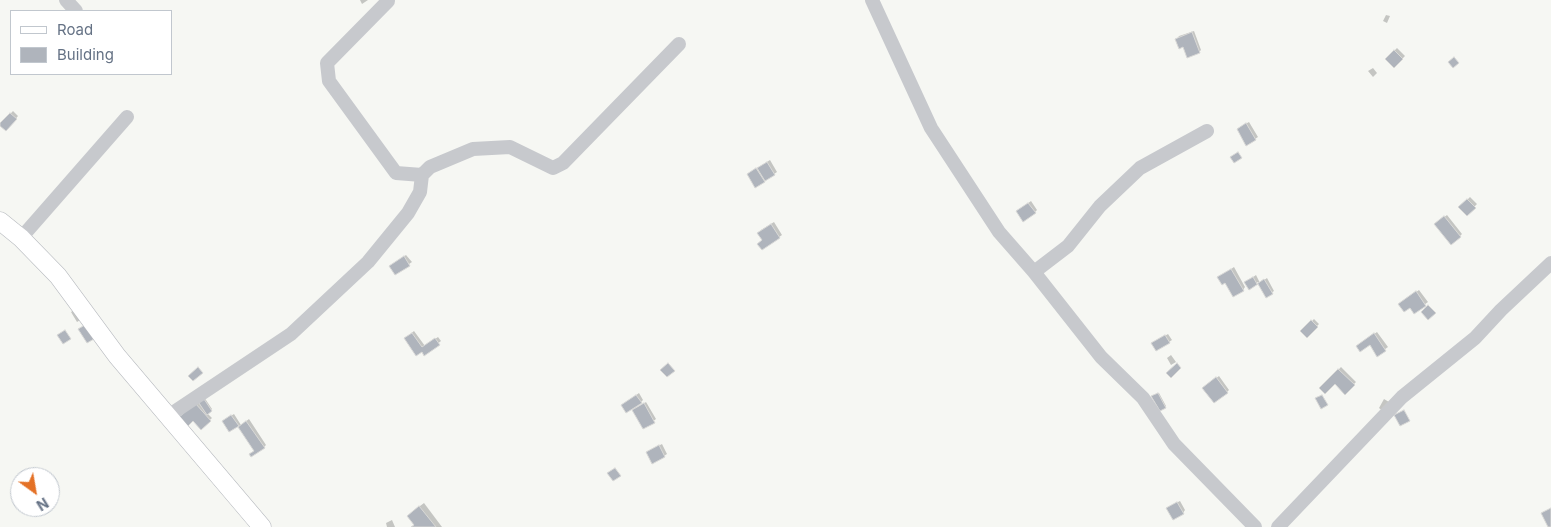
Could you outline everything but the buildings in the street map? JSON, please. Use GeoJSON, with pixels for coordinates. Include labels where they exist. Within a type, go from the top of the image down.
{"type":"FeatureCollection","features":[{"type":"Feature","properties":{"kind":"main road"},"geometry":{"type":"LineString","coordinates":[[0,221],[21,238],[58,276],[117,356],[262,527]]}},
{"type":"Feature","properties":{"kind":"street"},"geometry":{"type":"LineString","coordinates":[[66,0],[75,10]]}},
{"type":"Feature","properties":{"kind":"street"},"geometry":{"type":"LineString","coordinates":[[872,0],[931,128],[999,232],[1034,272],[1101,358],[1143,398],[1174,444],[1255,527]]}},
{"type":"Feature","properties":{"kind":"street"},"geometry":{"type":"LineString","coordinates":[[388,2],[327,63],[329,81],[396,173],[422,175]]}},
{"type":"Feature","properties":{"kind":"street"},"geometry":{"type":"LineString","coordinates":[[168,416],[291,334],[368,262],[408,212],[420,192],[422,175],[430,166],[473,149],[510,147],[553,168],[563,164],[679,44]]}},
{"type":"Feature","properties":{"kind":"street"},"geometry":{"type":"LineString","coordinates":[[21,238],[127,117]]}},
{"type":"Feature","properties":{"kind":"street"},"geometry":{"type":"LineString","coordinates":[[1034,272],[1068,246],[1100,206],[1140,168],[1207,131]]}},
{"type":"Feature","properties":{"kind":"street"},"geometry":{"type":"LineString","coordinates":[[1278,527],[1402,397],[1475,338],[1501,310],[1551,263]]}}]}
